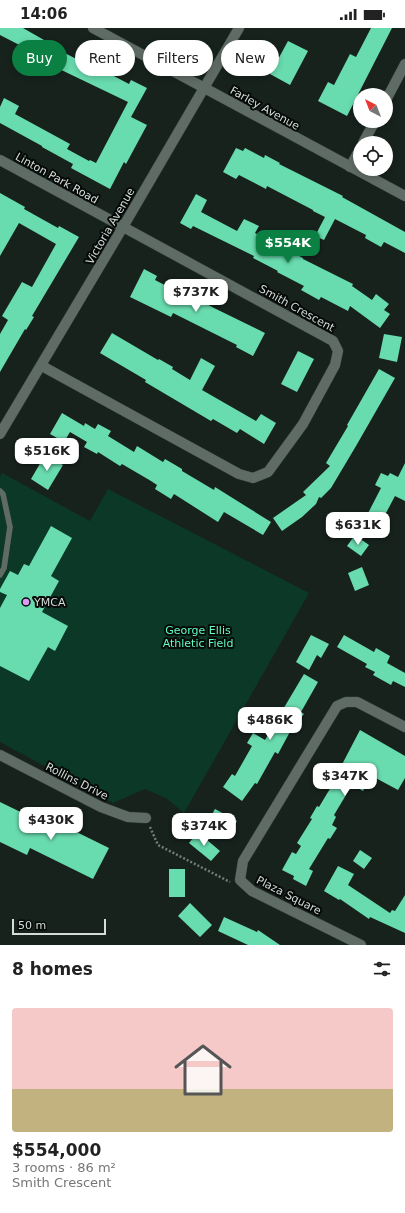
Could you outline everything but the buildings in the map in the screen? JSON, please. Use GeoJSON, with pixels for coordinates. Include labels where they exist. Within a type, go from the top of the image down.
{"type":"FeatureCollection","features":[{"type":"Feature","properties":{"kind":"street","name":"Farley Avenue"},"geometry":{"type":"LineString","coordinates":[[94,28],[107,31],[204,88],[405,196]]}},
{"type":"Feature","properties":{"kind":"street","name":"Victoria Avenue"},"geometry":{"type":"LineString","coordinates":[[0,434],[42,366],[239,28]]}},
{"type":"Feature","properties":{"kind":"street"},"geometry":{"type":"LineString","coordinates":[[392,88],[405,64]]}},
{"type":"Feature","properties":{"kind":"street","name":"Linton Park Road"},"geometry":{"type":"LineString","coordinates":[[0,160],[123,227]]}},
{"type":"Feature","properties":{"kind":"street"},"geometry":{"type":"LineString","coordinates":[[350,167],[353,162]]}},
{"type":"Feature","properties":{"kind":"street","name":"Smith Crescent"},"geometry":{"type":"LineString","coordinates":[[42,366],[239,474],[253,478],[268,472],[303,424],[335,364],[338,351],[333,340],[123,227]]}},
{"type":"Feature","properties":{"kind":"street","name":"Plaza Square"},"geometry":{"type":"LineString","coordinates":[[361,945],[252,891],[240,880],[243,861],[338,706],[346,702],[357,702],[405,727]]}},
{"type":"Feature","properties":{"kind":"street","name":"Rollins Drive"},"geometry":{"type":"LineString","coordinates":[[0,756],[101,807],[128,817],[146,818]]}},
{"type":"Feature","properties":{"kind":"lane"},"geometry":{"type":"LineString","coordinates":[[0,491],[3,494],[10,527],[4,568],[0,575]]}},
{"type":"Feature","properties":{"kind":"path"},"geometry":{"type":"LineString","coordinates":[[146,818],[158,845],[229,882],[241,881]]}},
{"type":"Feature","properties":{"kind":"green space","name":"George Ellis Athletic Field"},"geometry":{"type":"Polygon","coordinates":[[[2,473],[90,521],[108,489],[309,593],[184,813],[166,798],[145,789],[113,803],[0,742],[0,477],[2,473]]]}},
{"type":"Feature","properties":{"kind":"place","name":"YMCA"},"geometry":{"type":"Point","coordinates":[26,602]}}]}
